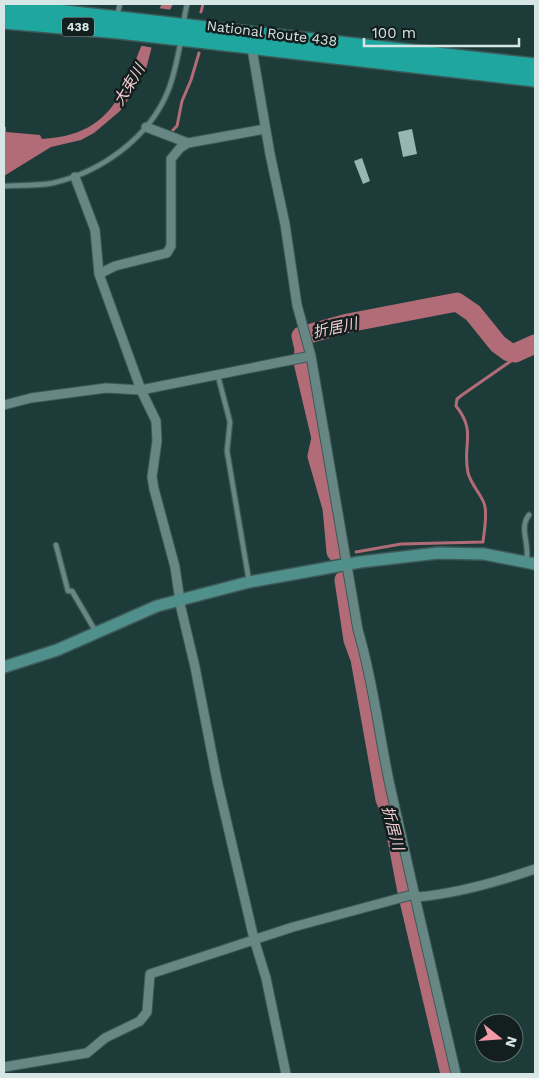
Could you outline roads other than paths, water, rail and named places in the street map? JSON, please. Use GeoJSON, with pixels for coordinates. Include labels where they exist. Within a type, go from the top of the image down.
{"type":"FeatureCollection","features":[{"type":"Feature","properties":{"kind":"highway","name":"National Route 438"},"geometry":{"type":"LineString","coordinates":[[4,6],[119,17],[180,31],[535,74]]}},
{"type":"Feature","properties":{"kind":"highway","name":"National Route 438"},"geometry":{"type":"LineString","coordinates":[[4,21],[119,17]]}},
{"type":"Feature","properties":{"kind":"street"},"geometry":{"type":"LineString","coordinates":[[250,40],[285,224],[297,305],[307,334],[306,357],[358,630],[367,659],[412,896],[456,1074]]}},
{"type":"Feature","properties":{"kind":"street"},"geometry":{"type":"LineString","coordinates":[[146,127],[188,143]]}},
{"type":"Feature","properties":{"kind":"street"},"geometry":{"type":"LineString","coordinates":[[99,274],[115,266],[167,254],[169,251],[171,246],[171,160],[180,148],[188,143],[266,129]]}},
{"type":"Feature","properties":{"kind":"street"},"geometry":{"type":"LineString","coordinates":[[75,177],[95,230],[99,274],[158,431],[152,477],[175,567],[179,598],[195,667],[217,780],[254,939],[266,978],[286,1074]]}},
{"type":"Feature","properties":{"kind":"street"},"geometry":{"type":"LineString","coordinates":[[4,405],[31,398],[106,388],[142,390],[306,357]]}},
{"type":"Feature","properties":{"kind":"street"},"geometry":{"type":"LineString","coordinates":[[4,667],[56,650],[125,619],[179,598],[249,582],[346,565],[438,553],[484,554],[531,563]]}},
{"type":"Feature","properties":{"kind":"street"},"geometry":{"type":"LineString","coordinates":[[4,1067],[87,1053],[105,1038],[140,1021],[145,1016],[150,974],[254,939],[412,896],[454,891],[507,879],[535,869]]}},
{"type":"Feature","properties":{"kind":"lane"},"geometry":{"type":"LineString","coordinates":[[4,186],[51,183],[75,177],[101,165],[120,152],[146,127],[169,90],[187,4]]}},
{"type":"Feature","properties":{"kind":"lane"},"geometry":{"type":"LineString","coordinates":[[218,376],[230,422],[227,451],[249,582]]}},
{"type":"Feature","properties":{"kind":"lane"},"geometry":{"type":"LineString","coordinates":[[529,515],[523,527],[531,563]]}},
{"type":"Feature","properties":{"kind":"lane"},"geometry":{"type":"LineString","coordinates":[[56,545],[68,591],[72,591],[96,633]]}},
{"type":"Feature","properties":{"kind":"water","name":"大束川"},"geometry":{"type":"Polygon","coordinates":[[[162,4],[173,4],[152,46],[146,69],[120,111],[94,133],[81,140],[51,147],[4,176],[4,127],[6,127],[6,132],[40,135],[42,139],[71,134],[93,124],[110,110],[122,92],[162,4]]]}},
{"type":"Feature","properties":{"kind":"waterway"},"geometry":{"type":"LineString","coordinates":[[201,12],[203,4]]}},
{"type":"Feature","properties":{"kind":"waterway"},"geometry":{"type":"LineString","coordinates":[[173,130],[177,126],[182,101],[199,53]]}},
{"type":"Feature","properties":{"kind":"waterway","name":"折居川"},"geometry":{"type":"LineString","coordinates":[[336,552],[332,508],[317,456],[321,438],[303,362],[304,349],[301,336],[348,323],[457,302],[473,313],[498,344],[509,352],[515,353],[535,344]]}},
{"type":"Feature","properties":{"kind":"waterway"},"geometry":{"type":"LineString","coordinates":[[356,552],[401,544],[483,542],[486,520],[485,507],[468,473],[466,423],[456,406],[457,399],[511,361],[515,353]]}},
{"type":"Feature","properties":{"kind":"waterway","name":"折居川"},"geometry":{"type":"LineString","coordinates":[[344,580],[353,640],[360,659],[385,799],[393,818],[407,892],[450,1074]]}}]}
